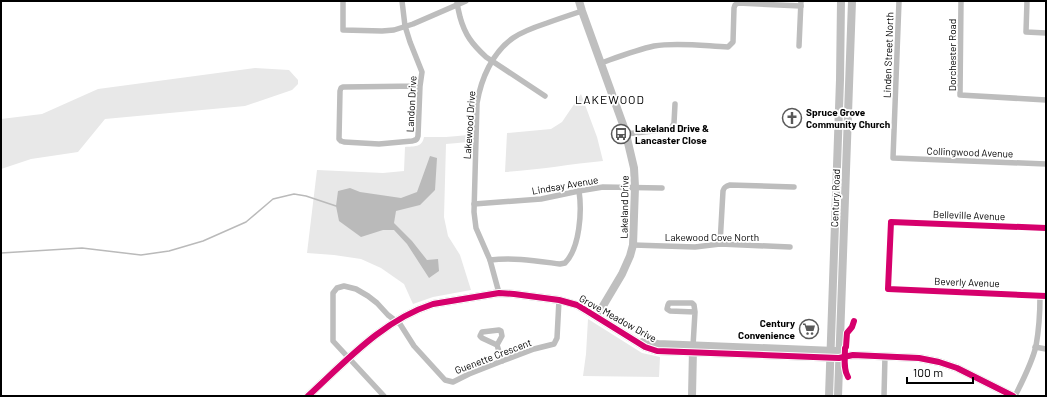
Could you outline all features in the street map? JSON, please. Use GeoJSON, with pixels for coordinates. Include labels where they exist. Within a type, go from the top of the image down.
{"type":"FeatureCollection","features":[{"type":"Feature","properties":{"kind":"street"},"geometry":{"type":"LineString","coordinates":[[344,1],[343,30],[382,32],[405,26],[457,3],[466,1]]}},
{"type":"Feature","properties":{"kind":"street","name":"Landon Drive"},"geometry":{"type":"LineString","coordinates":[[402,1],[405,26],[422,72],[418,138],[412,141],[379,144],[344,142],[339,139],[341,88],[420,86]]}},
{"type":"Feature","properties":{"kind":"street","name":"Lakeland Drive"},"geometry":{"type":"LineString","coordinates":[[579,1],[626,134],[634,168],[635,187],[633,245],[627,265],[596,316]]}},
{"type":"Feature","properties":{"kind":"street","name":"Century Road"},"geometry":{"type":"LineString","coordinates":[[829,396],[840,80],[841,1]]}},
{"type":"Feature","properties":{"kind":"street","name":"Century Road"},"geometry":{"type":"LineString","coordinates":[[838,396],[852,1]]}},
{"type":"Feature","properties":{"kind":"street","name":"Linden Street North"},"geometry":{"type":"LineString","coordinates":[[893,158],[899,1]]}},
{"type":"Feature","properties":{"kind":"street","name":"Dorchester Road"},"geometry":{"type":"LineString","coordinates":[[961,1],[960,95],[1046,100]]}},
{"type":"Feature","properties":{"kind":"street"},"geometry":{"type":"LineString","coordinates":[[1027,1],[1026,32],[1046,33]]}},
{"type":"Feature","properties":{"kind":"street"},"geometry":{"type":"LineString","coordinates":[[601,64],[641,49],[654,46],[672,44],[728,47],[733,42],[734,8],[738,2],[801,3],[799,46]]}},
{"type":"Feature","properties":{"kind":"street"},"geometry":{"type":"LineString","coordinates":[[457,3],[463,27],[470,40],[482,53],[545,96]]}},
{"type":"Feature","properties":{"kind":"street","name":"Lakewood Drive"},"geometry":{"type":"LineString","coordinates":[[499,293],[490,260],[476,228],[474,212],[477,103],[479,92],[488,68],[505,44],[514,37],[528,30],[582,11]]}},
{"type":"Feature","properties":{"kind":"street"},"geometry":{"type":"LineString","coordinates":[[626,134],[671,129],[674,123],[675,104]]}},
{"type":"Feature","properties":{"kind":"street","name":"Collingwood Avenue"},"geometry":{"type":"LineString","coordinates":[[893,158],[1046,164]]}},
{"type":"Feature","properties":{"kind":"street"},"geometry":{"type":"LineString","coordinates":[[720,244],[722,191],[724,188],[730,185],[794,187]]}},
{"type":"Feature","properties":{"kind":"street","name":"Lindsay Avenue"},"geometry":{"type":"LineString","coordinates":[[474,204],[536,200],[603,187],[662,188]]}},
{"type":"Feature","properties":{"kind":"street"},"geometry":{"type":"LineString","coordinates":[[490,260],[502,258],[560,264],[565,263],[573,250],[578,234],[581,202],[579,191]]}},
{"type":"Feature","properties":{"kind":"street","name":"Belleville Avenue"},"geometry":{"type":"LineString","coordinates":[[888,289],[891,222],[1046,228]]}},
{"type":"Feature","properties":{"kind":"street","name":"Lakewood Cove North"},"geometry":{"type":"LineString","coordinates":[[633,245],[695,247],[720,244],[790,247]]}},
{"type":"Feature","properties":{"kind":"street"},"geometry":{"type":"LineString","coordinates":[[384,396],[333,341],[334,293],[337,288],[344,286],[356,289],[368,296],[396,321]]}},
{"type":"Feature","properties":{"kind":"street","name":"Beverly Avenue"},"geometry":{"type":"LineString","coordinates":[[888,289],[1043,296]]}},
{"type":"Feature","properties":{"kind":"street","name":"Grove Meadow Drive"},"geometry":{"type":"LineString","coordinates":[[308,396],[348,358],[368,341],[396,321],[433,304],[499,293],[559,300],[577,306],[596,316],[645,347],[657,351],[693,349],[919,358],[939,362],[957,368],[1014,396]]}},
{"type":"Feature","properties":{"kind":"street"},"geometry":{"type":"LineString","coordinates":[[1014,396],[1027,370],[1036,347],[1043,296]]}},
{"type":"Feature","properties":{"kind":"street","name":"Guenette Crescent"},"geometry":{"type":"LineString","coordinates":[[396,321],[402,327],[414,346],[447,381],[453,382],[502,361],[534,349],[554,344],[557,338],[559,300]]}},
{"type":"Feature","properties":{"kind":"street"},"geometry":{"type":"LineString","coordinates":[[692,396],[695,312]]}},
{"type":"Feature","properties":{"kind":"street"},"geometry":{"type":"LineString","coordinates":[[497,345],[502,361]]}},
{"type":"Feature","properties":{"kind":"street"},"geometry":{"type":"LineString","coordinates":[[1036,347],[1046,349]]}},
{"type":"Feature","properties":{"kind":"street"},"geometry":{"type":"LineString","coordinates":[[884,396],[885,356]]}},
{"type":"Feature","properties":{"kind":"shaded area"},"geometry":{"type":"Polygon","coordinates":[[[255,68],[289,70],[298,80],[298,84],[292,90],[245,106],[105,119],[78,152],[31,159],[1,169],[1,119],[42,114],[98,89],[255,68]]]}},
{"type":"Feature","properties":{"kind":"shaded area"},"geometry":{"type":"Polygon","coordinates":[[[581,94],[597,137],[603,161],[505,172],[507,133],[551,129],[562,122],[581,94]]]}},
{"type":"Feature","properties":{"kind":"shaded area"},"geometry":{"type":"Polygon","coordinates":[[[469,135],[469,142],[446,144],[444,217],[448,236],[460,255],[471,290],[433,297],[413,304],[404,284],[381,268],[361,259],[307,253],[317,170],[383,173],[404,171],[405,147],[419,145],[423,141],[424,137],[469,135]]]}},
{"type":"Feature","properties":{"kind":"shaded area"},"geometry":{"type":"Polygon","coordinates":[[[430,156],[437,158],[435,190],[420,205],[396,211],[394,223],[412,241],[427,260],[438,259],[439,271],[429,278],[407,244],[394,230],[383,230],[361,237],[339,221],[336,206],[338,191],[350,188],[360,192],[401,198],[417,192],[430,156]]]}},
{"type":"Feature","properties":{"kind":"shaded area"},"geometry":{"type":"Polygon","coordinates":[[[588,319],[642,353],[660,357],[659,377],[583,376],[588,319]]]}},
{"type":"Feature","properties":{"kind":"waterway"},"geometry":{"type":"LineString","coordinates":[[1,253],[82,248],[141,255],[169,251],[203,241],[246,222],[273,199],[294,194],[306,196],[336,206]]}},
{"type":"Feature","properties":{"kind":"cycle path"},"geometry":{"type":"LineString","coordinates":[[1046,228],[891,222],[888,289],[1046,296]]}},
{"type":"Feature","properties":{"kind":"cycle path"},"geometry":{"type":"LineString","coordinates":[[308,396],[366,343],[398,320],[433,304],[499,293],[559,300],[577,305],[645,347],[657,351],[839,358],[853,355],[919,358],[939,362],[957,368],[1013,396]]}},
{"type":"Feature","properties":{"kind":"cycle path"},"geometry":{"type":"LineString","coordinates":[[848,377],[845,367],[845,348],[847,333],[852,327],[854,321]]}},
{"type":"Feature","properties":{"kind":"place","name":"Spruce Grove Community Church"},"geometry":{"type":"Point","coordinates":[792,118]}},
{"type":"Feature","properties":{"kind":"place","name":"Lakeland Drive & Lancaster Close"},"geometry":{"type":"Point","coordinates":[621,134]}},
{"type":"Feature","properties":{"kind":"place","name":"Century Convenience"},"geometry":{"type":"Point","coordinates":[809,329]}},
{"type":"Feature","properties":{"kind":"district","name":"LAKEWOOD"},"geometry":{"type":"Point","coordinates":[610,99]}}]}
